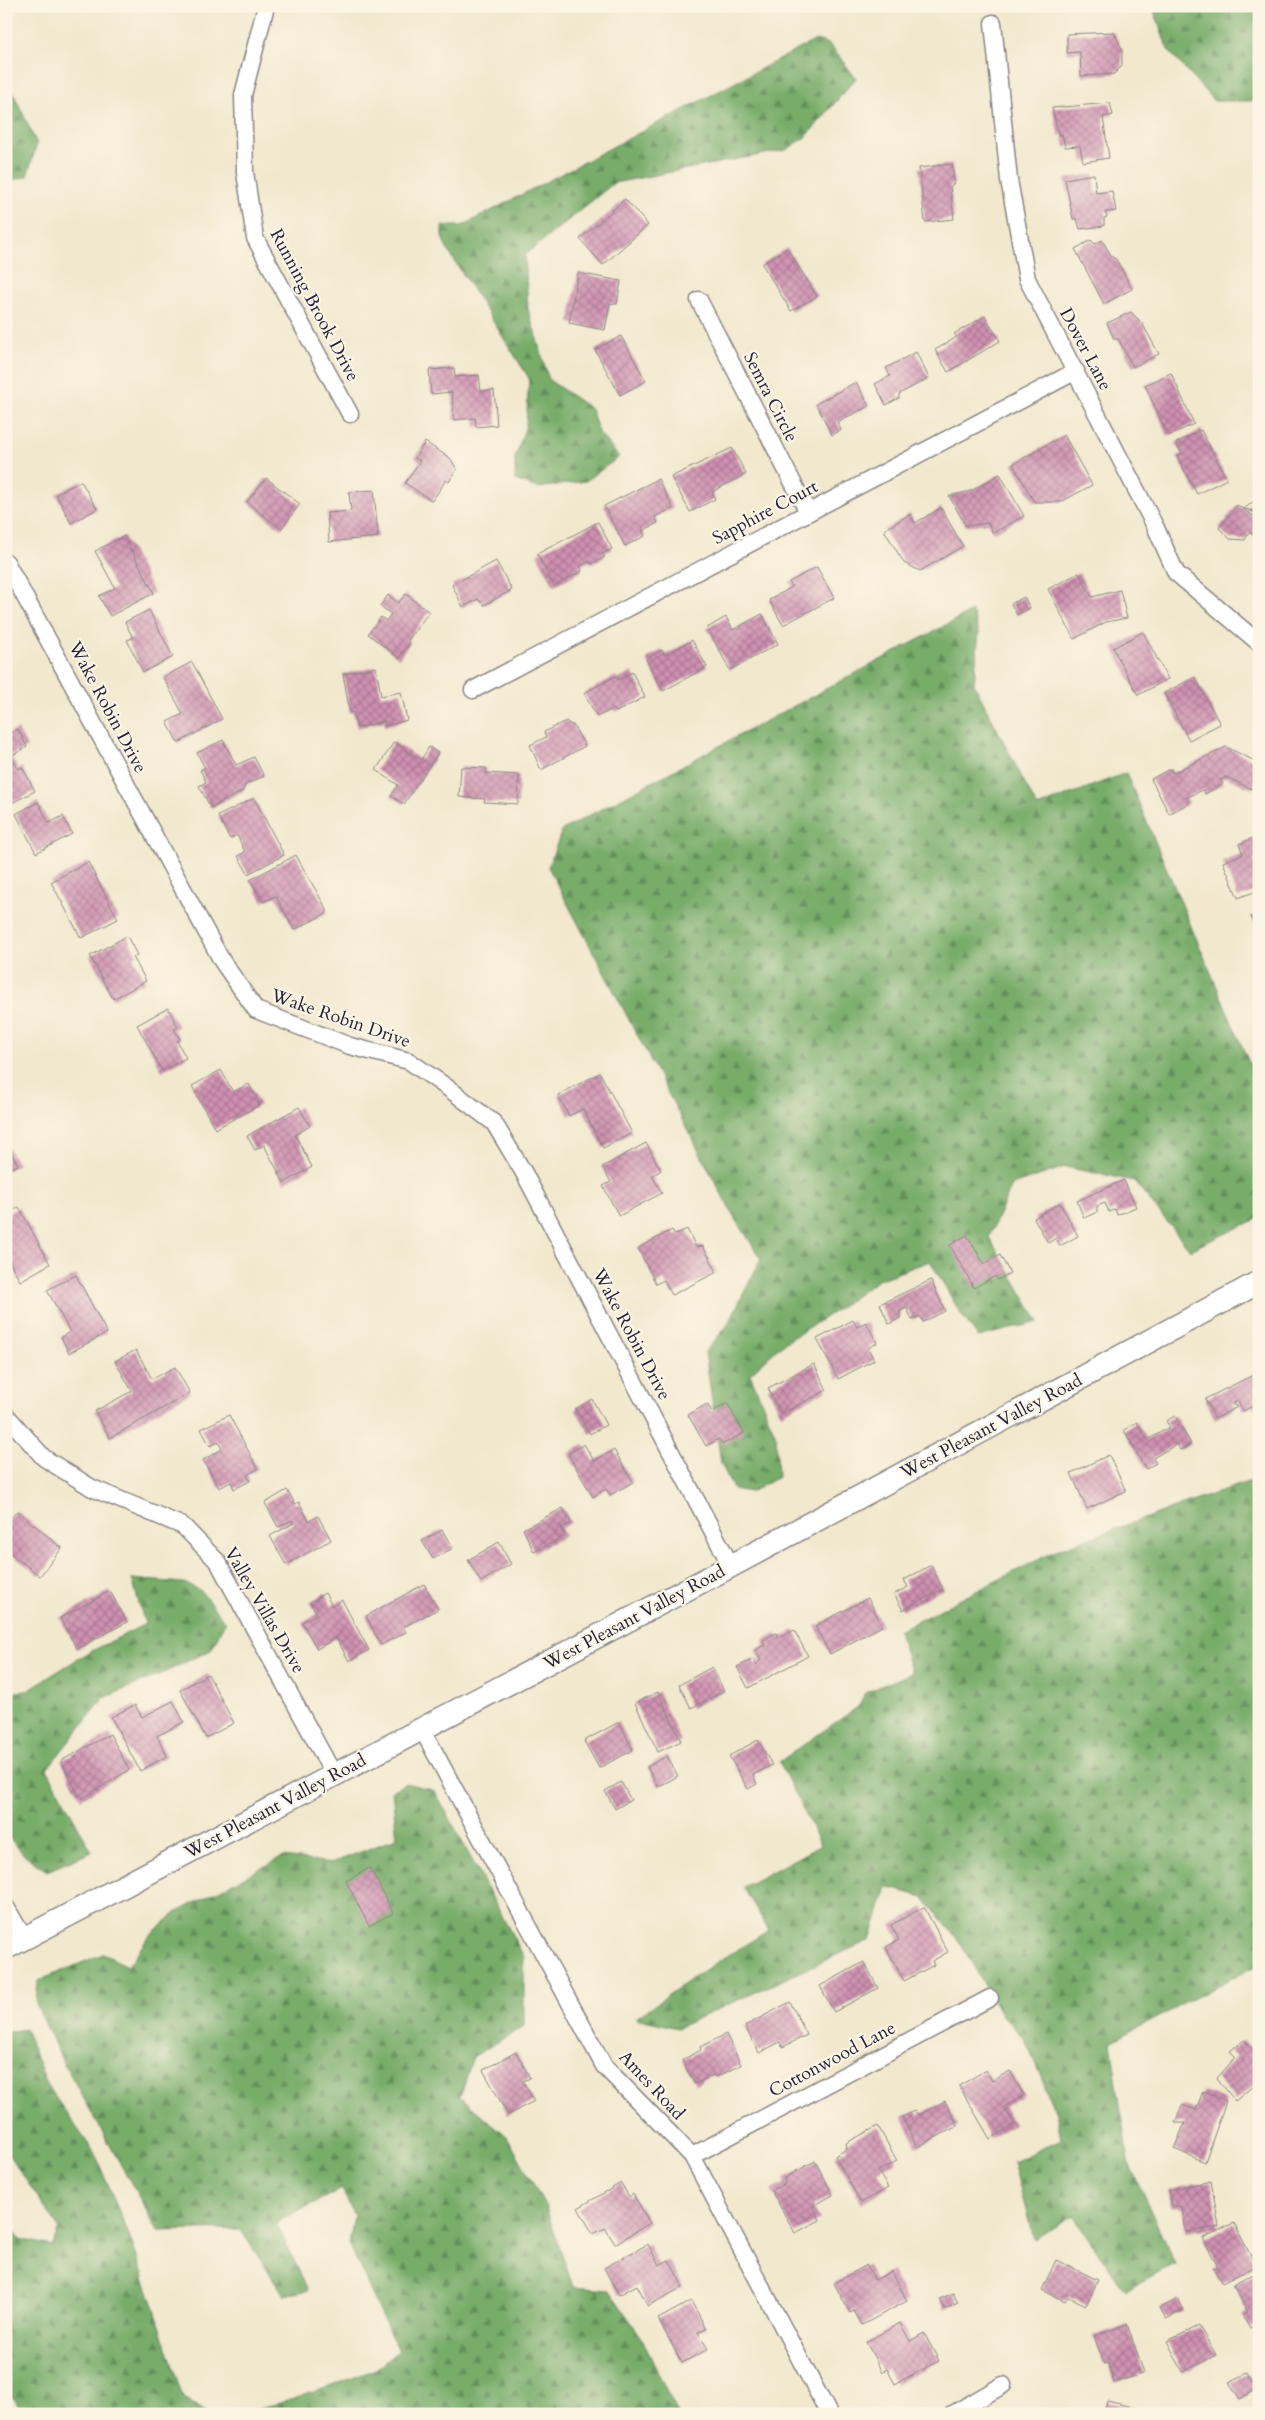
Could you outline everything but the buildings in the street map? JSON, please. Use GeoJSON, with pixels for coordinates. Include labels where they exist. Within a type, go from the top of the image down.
{"type":"FeatureCollection","features":[{"type":"Feature","properties":{"kind":"main road","name":"West Pleasant Valley Road"},"geometry":{"type":"LineString","coordinates":[[15,1943],[731,1566],[1259,1282]]}},
{"type":"Feature","properties":{"kind":"street","name":"Running Brook Drive"},"geometry":{"type":"LineString","coordinates":[[266,6],[243,95],[245,172],[255,238],[350,414]]}},
{"type":"Feature","properties":{"kind":"street","name":"Dover Lane"},"geometry":{"type":"LineString","coordinates":[[993,23],[1009,180],[1027,279],[1062,350],[1076,371],[1155,526],[1176,572],[1259,643]]}},
{"type":"Feature","properties":{"kind":"street","name":"Semra Circle"},"geometry":{"type":"LineString","coordinates":[[699,300],[808,512]]}},
{"type":"Feature","properties":{"kind":"street","name":"Sapphire Court"},"geometry":{"type":"LineString","coordinates":[[473,690],[1076,371]]}},
{"type":"Feature","properties":{"kind":"street","name":"Wake Robin Drive"},"geometry":{"type":"LineString","coordinates":[[6,562],[222,961],[256,1010],[350,1046],[410,1062],[494,1123],[524,1173],[731,1566]]}},
{"type":"Feature","properties":{"kind":"street","name":"Valley Villas Drive"},"geometry":{"type":"LineString","coordinates":[[6,1416],[44,1458],[92,1488],[183,1526],[218,1562],[334,1775]]}},
{"type":"Feature","properties":{"kind":"street","name":"Ames Road"},"geometry":{"type":"LineString","coordinates":[[422,1729],[604,2066],[692,2156],[829,2414]]}},
{"type":"Feature","properties":{"kind":"street"},"geometry":{"type":"LineString","coordinates":[[6,1907],[15,1943]]}},
{"type":"Feature","properties":{"kind":"street","name":"Cottonwood Lane"},"geometry":{"type":"LineString","coordinates":[[692,2156],[990,1998]]}},
{"type":"Feature","properties":{"kind":"street"},"geometry":{"type":"LineString","coordinates":[[953,2414],[1003,2385]]}},
{"type":"Feature","properties":{"kind":"green space"},"geometry":{"type":"Polygon","coordinates":[[[1152,6],[1259,6],[1259,101],[1214,101],[1168,50],[1152,6]]]}},
{"type":"Feature","properties":{"kind":"green space"},"geometry":{"type":"Polygon","coordinates":[[[816,40],[829,44],[856,78],[807,136],[786,150],[614,183],[525,255],[528,309],[549,380],[591,409],[599,433],[619,457],[586,481],[538,488],[515,480],[515,458],[526,425],[529,378],[447,249],[442,237],[442,226],[462,226],[816,40]]]}},
{"type":"Feature","properties":{"kind":"green space"},"geometry":{"type":"Polygon","coordinates":[[[6,77],[37,144],[27,176],[6,182],[6,77]]]}},
{"type":"Feature","properties":{"kind":"green space"},"geometry":{"type":"Polygon","coordinates":[[[972,611],[979,632],[974,684],[1037,807],[1126,773],[1259,1086],[1259,1218],[1190,1250],[1134,1181],[1065,1167],[1012,1185],[989,1237],[1039,1322],[978,1337],[961,1314],[930,1261],[878,1280],[832,1313],[783,1344],[750,1374],[776,1436],[778,1477],[751,1492],[733,1489],[721,1463],[705,1352],[727,1326],[761,1259],[729,1208],[548,867],[562,830],[972,611]]]}},
{"type":"Feature","properties":{"kind":"green space"},"geometry":{"type":"Polygon","coordinates":[[[1259,1478],[1259,1964],[1111,2042],[1128,2161],[1175,2264],[1125,2291],[1073,2216],[1034,2239],[1013,2162],[1061,2139],[1057,2116],[1025,2039],[1003,2017],[959,1941],[923,1897],[887,1887],[870,1940],[677,2028],[636,2018],[695,1976],[769,1930],[743,1887],[821,1845],[779,1762],[859,1706],[865,1693],[912,1673],[898,1631],[1061,1548],[1259,1478]]]}},
{"type":"Feature","properties":{"kind":"green space"},"geometry":{"type":"Polygon","coordinates":[[[132,1579],[184,1583],[200,1590],[225,1622],[211,1650],[159,1675],[104,1698],[47,1769],[92,1852],[47,1871],[25,1856],[6,1834],[6,1693],[26,1691],[86,1654],[145,1624],[132,1579]]]}},
{"type":"Feature","properties":{"kind":"green space"},"geometry":{"type":"Polygon","coordinates":[[[406,1783],[435,1791],[524,1957],[524,2026],[473,2057],[460,2097],[507,2136],[546,2207],[573,2287],[609,2290],[640,2335],[678,2414],[235,2414],[284,2402],[376,2369],[398,2351],[349,2244],[354,2216],[342,2189],[276,2222],[308,2290],[284,2295],[240,2229],[158,2231],[61,2058],[36,2004],[38,1981],[103,1954],[128,1966],[150,1935],[177,1912],[283,1857],[332,1863],[397,1838],[392,1791],[406,1783]]]}},
{"type":"Feature","properties":{"kind":"green space"},"geometry":{"type":"Polygon","coordinates":[[[25,2029],[48,2087],[94,2152],[129,2235],[183,2398],[210,2414],[25,2414],[6,2390],[6,2223],[20,2239],[52,2246],[59,2228],[6,2151],[6,2032],[25,2029]]]}}]}
